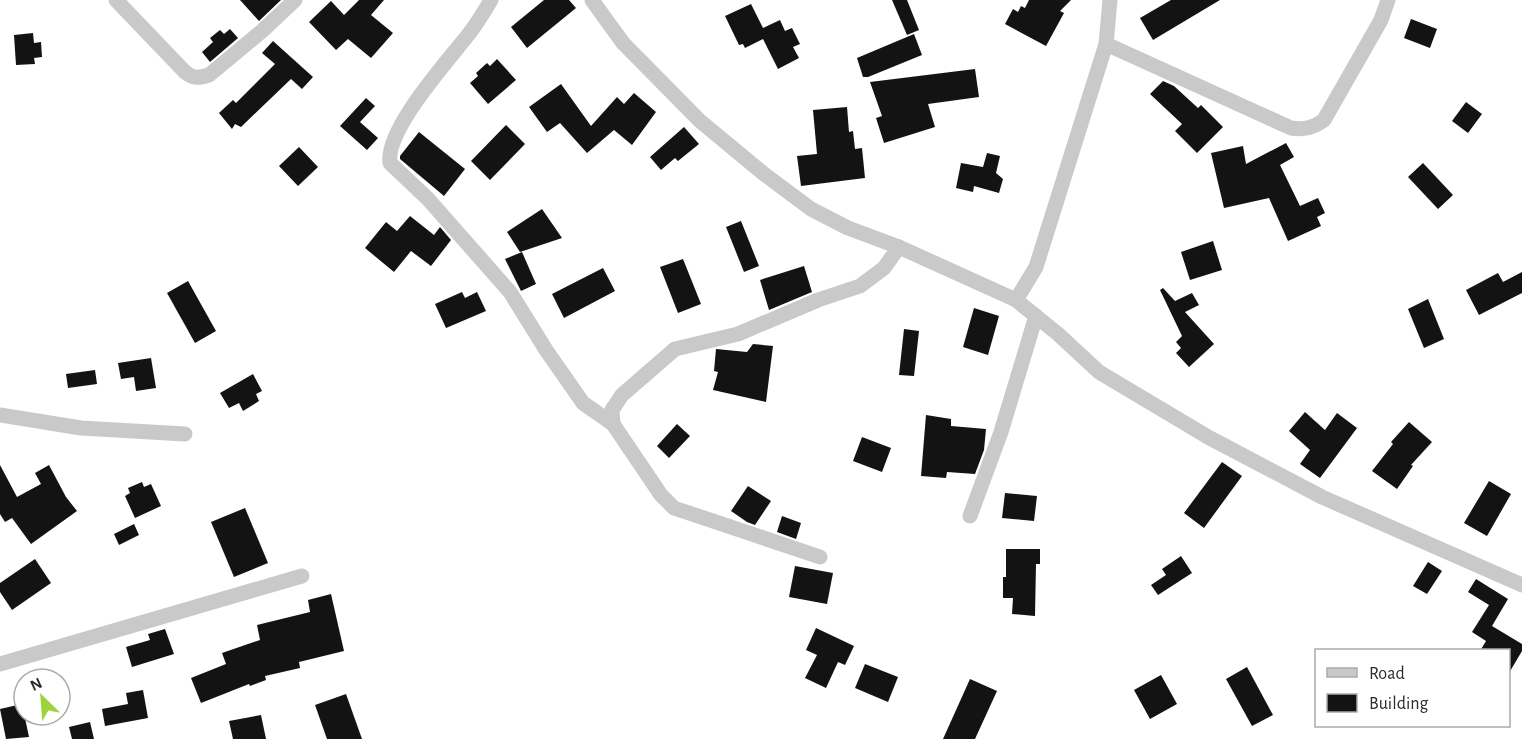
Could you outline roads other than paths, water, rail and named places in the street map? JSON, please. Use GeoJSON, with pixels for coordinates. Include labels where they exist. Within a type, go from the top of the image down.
{"type":"FeatureCollection","features":[{"type":"Feature","properties":{"kind":"street"},"geometry":{"type":"LineString","coordinates":[[116,0],[185,72],[198,78],[209,75],[295,0]]}},
{"type":"Feature","properties":{"kind":"street"},"geometry":{"type":"LineString","coordinates":[[491,0],[470,32],[415,102],[392,143],[390,163],[428,199],[510,292],[583,403],[613,424],[661,495],[674,508],[820,557]]}},
{"type":"Feature","properties":{"kind":"street"},"geometry":{"type":"LineString","coordinates":[[592,0],[623,43],[700,121],[811,209],[848,228],[899,247],[1016,300],[1058,334],[1099,372],[1208,437],[1322,497],[1522,585]]}},
{"type":"Feature","properties":{"kind":"street"},"geometry":{"type":"LineString","coordinates":[[1016,300],[1035,267],[1106,44],[1110,0]]}},
{"type":"Feature","properties":{"kind":"street"},"geometry":{"type":"LineString","coordinates":[[1106,44],[1291,128],[1304,130],[1324,120],[1381,20],[1388,0]]}},
{"type":"Feature","properties":{"kind":"street"},"geometry":{"type":"LineString","coordinates":[[613,424],[612,410],[622,395],[675,349],[738,334],[818,300],[860,286],[884,268],[899,247]]}},
{"type":"Feature","properties":{"kind":"street"},"geometry":{"type":"LineString","coordinates":[[970,516],[1001,432],[1036,316]]}},
{"type":"Feature","properties":{"kind":"street"},"geometry":{"type":"LineString","coordinates":[[0,415],[81,428],[185,434]]}},
{"type":"Feature","properties":{"kind":"street"},"geometry":{"type":"LineString","coordinates":[[0,664],[302,576]]}}]}
